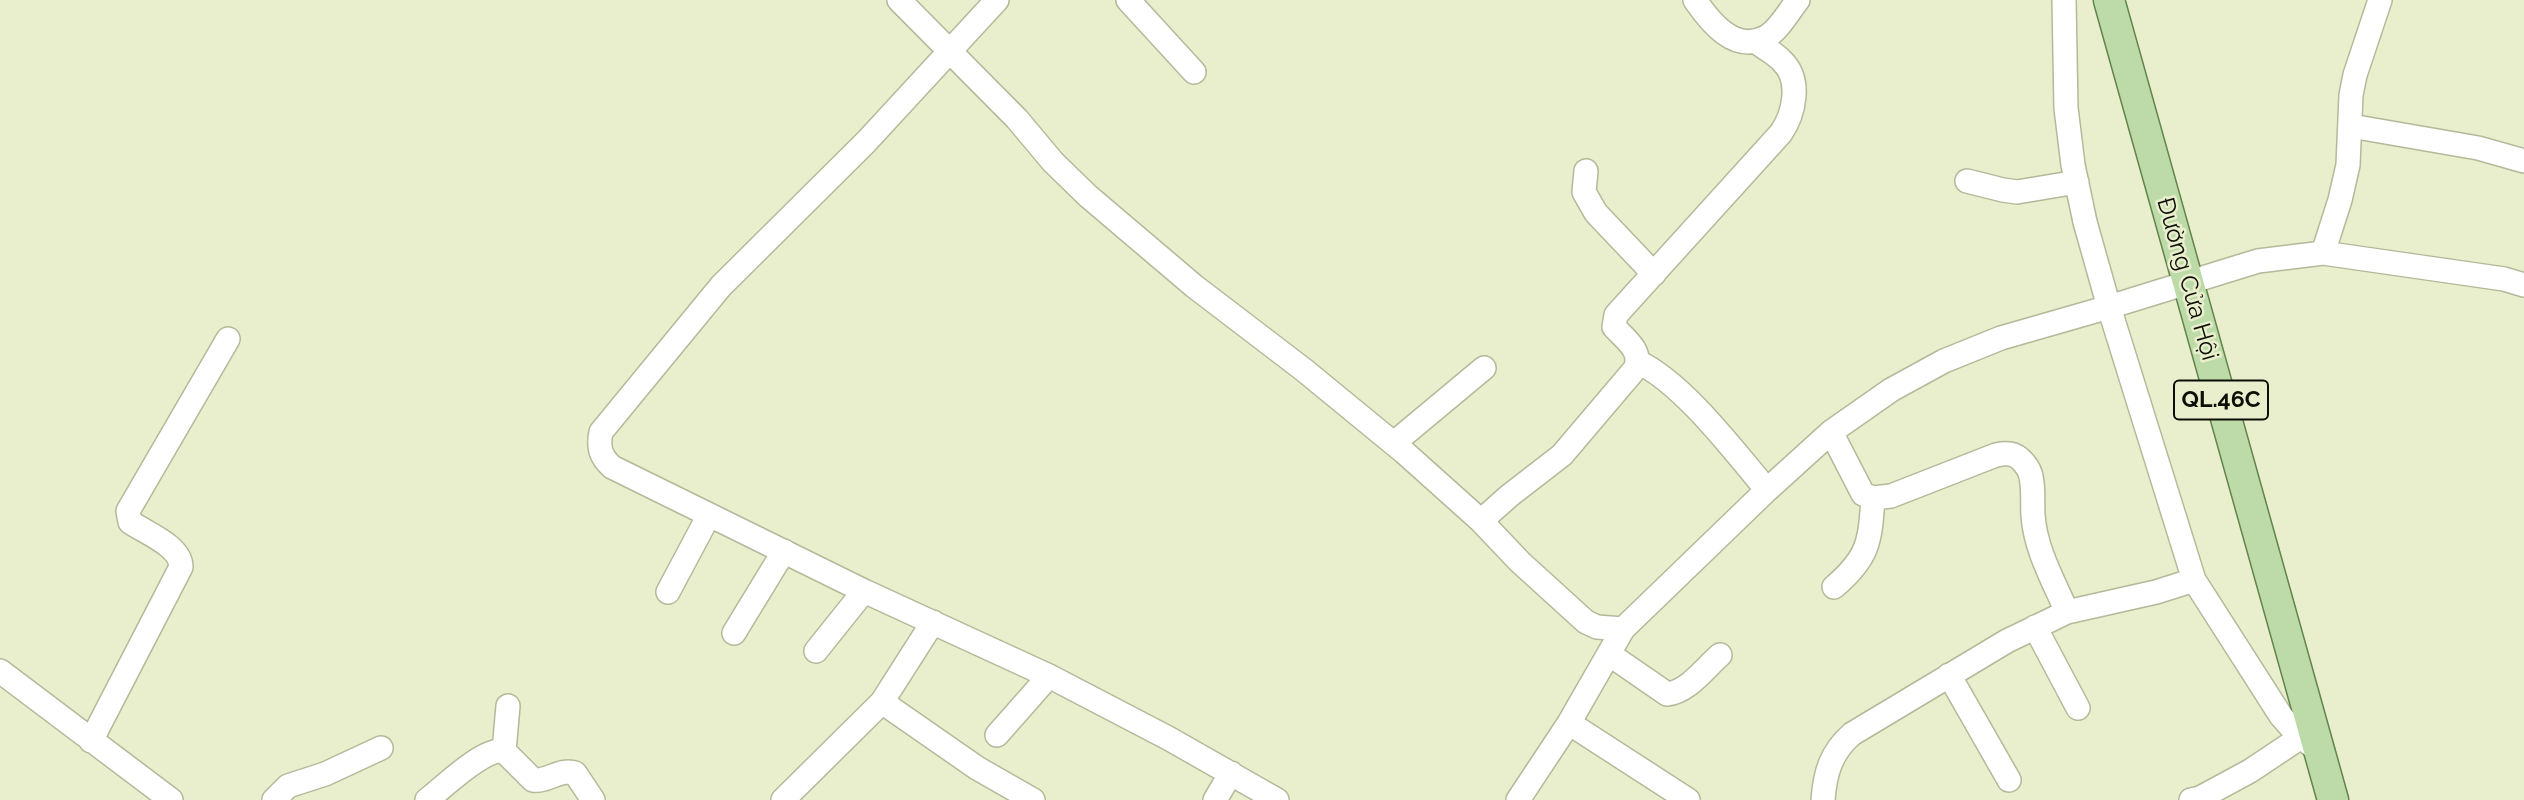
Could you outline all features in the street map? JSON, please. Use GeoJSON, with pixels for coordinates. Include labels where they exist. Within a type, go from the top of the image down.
{"type":"FeatureCollection","features":[{"type":"Feature","properties":{"kind":"main road","name":"Đường Cửa Hội"},"geometry":{"type":"LineString","coordinates":[[2109,0],[2188,282],[2310,744],[2333,800]]}},
{"type":"Feature","properties":{"kind":"street"},"geometry":{"type":"LineString","coordinates":[[899,0],[1017,119],[1053,162],[1088,197],[1194,286],[1394,443],[1481,521],[1520,562],[1586,622],[1597,627],[1623,629]]}},
{"type":"Feature","properties":{"kind":"street"},"geometry":{"type":"LineString","coordinates":[[996,0],[866,142],[721,286],[601,432],[598,444],[600,451],[604,460],[612,467],[864,591],[1049,676],[1277,800]]}},
{"type":"Feature","properties":{"kind":"street"},"geometry":{"type":"LineString","coordinates":[[1128,0],[1194,72]]}},
{"type":"Feature","properties":{"kind":"street"},"geometry":{"type":"LineString","coordinates":[[1481,521],[1562,455],[1635,369],[1638,362],[1637,353],[1614,327],[1616,315],[1789,122],[1794,98],[1790,73],[1784,62],[1755,41],[1728,36],[1715,26],[1695,0]]}},
{"type":"Feature","properties":{"kind":"street"},"geometry":{"type":"LineString","coordinates":[[1755,41],[1768,36],[1798,0]]}},
{"type":"Feature","properties":{"kind":"street"},"geometry":{"type":"LineString","coordinates":[[2064,0],[2066,108],[2077,182],[2109,307],[2194,580],[2281,716],[2310,744],[2250,771],[2200,798],[2190,800]]}},
{"type":"Feature","properties":{"kind":"street"},"geometry":{"type":"LineString","coordinates":[[2323,253],[2345,177],[2355,75],[2380,0]]}},
{"type":"Feature","properties":{"kind":"street"},"geometry":{"type":"LineString","coordinates":[[2351,126],[2477,148],[2524,160]]}},
{"type":"Feature","properties":{"kind":"street"},"geometry":{"type":"LineString","coordinates":[[1586,171],[1584,192],[1597,213],[1654,275]]}},
{"type":"Feature","properties":{"kind":"street"},"geometry":{"type":"LineString","coordinates":[[1968,181],[2017,192],[2077,182]]}},
{"type":"Feature","properties":{"kind":"street"},"geometry":{"type":"LineString","coordinates":[[1518,800],[1569,723],[1623,629],[1831,432],[1891,390],[1944,361],[2001,338],[2258,261],[2323,253],[2504,279],[2524,285]]}},
{"type":"Feature","properties":{"kind":"street"},"geometry":{"type":"LineString","coordinates":[[91,741],[181,567],[181,560],[176,552],[130,522],[128,511],[228,339]]}},
{"type":"Feature","properties":{"kind":"street"},"geometry":{"type":"LineString","coordinates":[[1638,362],[1665,378],[1708,422],[1767,490]]}},
{"type":"Feature","properties":{"kind":"street"},"geometry":{"type":"LineString","coordinates":[[1394,443],[1484,368]]}},
{"type":"Feature","properties":{"kind":"street"},"geometry":{"type":"LineString","coordinates":[[1831,432],[1863,494],[1873,498],[1891,496],[1996,455],[2008,452],[2017,454],[2030,470],[2034,524],[2042,552],[2067,612]]}},
{"type":"Feature","properties":{"kind":"street"},"geometry":{"type":"LineString","coordinates":[[1834,587],[1853,570],[1863,556],[1870,537],[1873,498]]}},
{"type":"Feature","properties":{"kind":"street"},"geometry":{"type":"LineString","coordinates":[[667,592],[709,515]]}},
{"type":"Feature","properties":{"kind":"street"},"geometry":{"type":"LineString","coordinates":[[734,633],[784,551]]}},
{"type":"Feature","properties":{"kind":"street"},"geometry":{"type":"LineString","coordinates":[[1823,800],[1828,765],[1845,740],[2007,640],[2067,612],[2156,592],[2194,580]]}},
{"type":"Feature","properties":{"kind":"street"},"geometry":{"type":"LineString","coordinates":[[816,651],[864,591]]}},
{"type":"Feature","properties":{"kind":"street"},"geometry":{"type":"LineString","coordinates":[[783,800],[882,702],[933,622]]}},
{"type":"Feature","properties":{"kind":"street"},"geometry":{"type":"LineString","coordinates":[[2035,627],[2078,708]]}},
{"type":"Feature","properties":{"kind":"street"},"geometry":{"type":"LineString","coordinates":[[1609,654],[1667,694],[1675,694],[1720,655]]}},
{"type":"Feature","properties":{"kind":"street"},"geometry":{"type":"LineString","coordinates":[[0,671],[171,800]]}},
{"type":"Feature","properties":{"kind":"street"},"geometry":{"type":"LineString","coordinates":[[1949,675],[2009,780]]}},
{"type":"Feature","properties":{"kind":"street"},"geometry":{"type":"LineString","coordinates":[[998,735],[1049,676]]}},
{"type":"Feature","properties":{"kind":"street"},"geometry":{"type":"LineString","coordinates":[[882,702],[977,768],[1032,800]]}},
{"type":"Feature","properties":{"kind":"street"},"geometry":{"type":"LineString","coordinates":[[504,751],[509,706]]}},
{"type":"Feature","properties":{"kind":"street"},"geometry":{"type":"LineString","coordinates":[[1569,723],[1689,800]]}},
{"type":"Feature","properties":{"kind":"street"},"geometry":{"type":"LineString","coordinates":[[274,800],[288,786],[325,774],[381,748]]}},
{"type":"Feature","properties":{"kind":"street"},"geometry":{"type":"LineString","coordinates":[[427,800],[494,750],[504,751],[526,776],[533,780],[543,780],[566,771],[575,773],[593,800]]}},
{"type":"Feature","properties":{"kind":"street"},"geometry":{"type":"LineString","coordinates":[[1215,800],[1231,773]]}}]}
